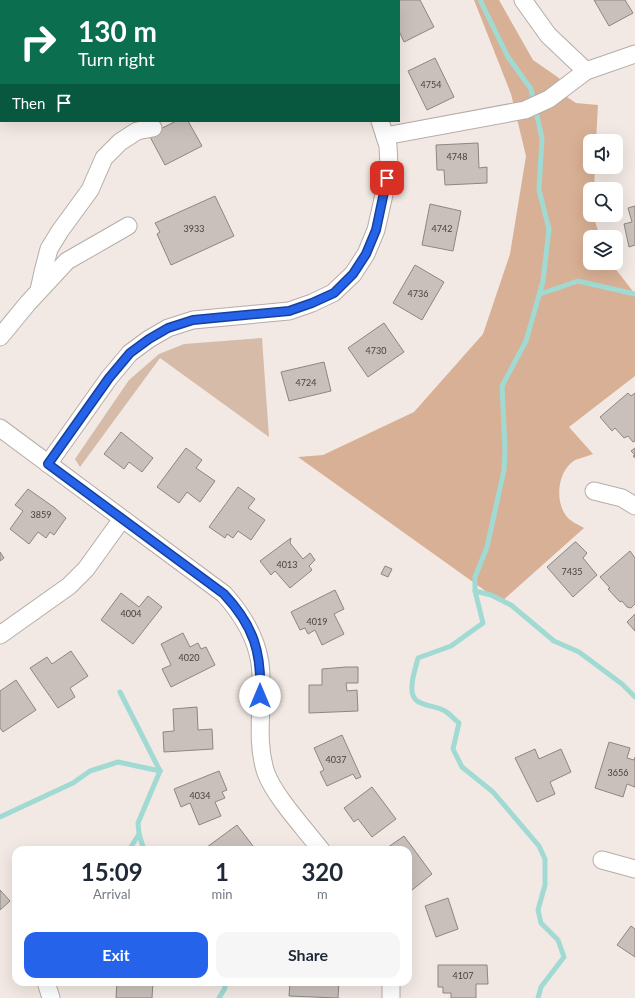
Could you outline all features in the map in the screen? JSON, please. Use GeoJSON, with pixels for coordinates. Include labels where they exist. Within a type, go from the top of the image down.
{"type":"FeatureCollection","features":[{"type":"Feature","properties":{"kind":"street"},"geometry":{"type":"LineString","coordinates":[[523,0],[548,35],[586,71]]}},
{"type":"Feature","properties":{"kind":"street"},"geometry":{"type":"LineString","coordinates":[[48,464],[109,378],[130,353],[149,339],[168,328],[193,320],[289,311],[334,293],[353,274],[366,254],[376,230],[386,190],[389,166],[388,146],[383,128],[525,110],[549,99],[586,71],[635,54]]}},
{"type":"Feature","properties":{"kind":"street"},"geometry":{"type":"LineString","coordinates":[[39,290],[49,249],[60,231],[90,190],[104,158],[120,142],[137,131],[153,128]]}},
{"type":"Feature","properties":{"kind":"street"},"geometry":{"type":"LineString","coordinates":[[0,337],[28,302],[68,261],[128,226]]}},
{"type":"Feature","properties":{"kind":"street"},"geometry":{"type":"LineString","coordinates":[[0,428],[224,594],[236,607],[246,621],[254,637],[260,663],[261,752],[267,774],[278,794],[318,846]]}},
{"type":"Feature","properties":{"kind":"street"},"geometry":{"type":"LineString","coordinates":[[594,491],[622,498],[635,506]]}},
{"type":"Feature","properties":{"kind":"street"},"geometry":{"type":"LineString","coordinates":[[0,635],[69,586],[86,569],[122,519]]}},
{"type":"Feature","properties":{"kind":"street"},"geometry":{"type":"LineString","coordinates":[[602,860],[635,869]]}},
{"type":"Feature","properties":{"kind":"street"},"geometry":{"type":"LineString","coordinates":[[47,986],[51,998]]}},
{"type":"Feature","properties":{"kind":"street"},"geometry":{"type":"LineString","coordinates":[[391,986],[391,998]]}},
{"type":"Feature","properties":{"kind":"shaded area"},"geometry":{"type":"Polygon","coordinates":[[[474,0],[499,0],[533,60],[559,78],[567,97],[576,103],[598,105],[596,134],[583,134],[583,174],[595,174],[594,182],[583,182],[583,222],[595,222],[598,230],[583,230],[583,270],[616,270],[635,294],[635,376],[569,427],[593,454],[575,460],[569,465],[561,479],[559,496],[564,512],[568,518],[584,528],[501,602],[298,457],[323,455],[414,412],[483,334],[510,254],[526,156],[511,94],[474,0]]]}},
{"type":"Feature","properties":{"kind":"shaded area"},"geometry":{"type":"Polygon","coordinates":[[[262,338],[269,437],[160,358],[80,467],[75,459],[129,380],[159,354],[184,344],[262,338]]]}},
{"type":"Feature","properties":{"kind":"building"},"geometry":{"type":"Polygon","coordinates":[[[400,0],[420,0],[434,27],[404,42],[400,33],[400,0]]]}},
{"type":"Feature","properties":{"kind":"building"},"geometry":{"type":"Polygon","coordinates":[[[594,0],[625,0],[633,13],[609,26],[594,0]]]}},
{"type":"Feature","properties":{"kind":"building"},"geometry":{"type":"Polygon","coordinates":[[[435,58],[454,97],[427,110],[408,71],[435,58]]]}},
{"type":"Feature","properties":{"kind":"building"},"geometry":{"type":"Polygon","coordinates":[[[174,122],[189,122],[202,146],[165,165],[149,135],[174,122]]]}},
{"type":"Feature","properties":{"kind":"building"},"geometry":{"type":"Polygon","coordinates":[[[478,143],[479,168],[487,167],[487,183],[445,185],[444,170],[437,170],[436,145],[478,143]]]}},
{"type":"Feature","properties":{"kind":"building"},"geometry":{"type":"Polygon","coordinates":[[[215,196],[234,236],[171,265],[157,234],[160,232],[155,223],[215,196]]]}},
{"type":"Feature","properties":{"kind":"building"},"geometry":{"type":"Polygon","coordinates":[[[430,204],[461,211],[453,251],[422,245],[430,204]]]}},
{"type":"Feature","properties":{"kind":"building"},"geometry":{"type":"Polygon","coordinates":[[[635,206],[635,245],[629,247],[624,224],[632,222],[628,208],[635,206]]]}},
{"type":"Feature","properties":{"kind":"building"},"geometry":{"type":"Polygon","coordinates":[[[415,265],[444,282],[422,320],[393,303],[415,265]]]}},
{"type":"Feature","properties":{"kind":"building"},"geometry":{"type":"Polygon","coordinates":[[[384,323],[404,352],[368,377],[348,348],[384,323]]]}},
{"type":"Feature","properties":{"kind":"building"},"geometry":{"type":"Polygon","coordinates":[[[324,362],[331,391],[289,401],[281,372],[324,362]]]}},
{"type":"Feature","properties":{"kind":"building"},"geometry":{"type":"Polygon","coordinates":[[[628,393],[631,396],[635,393],[635,441],[633,442],[628,436],[624,438],[615,428],[612,431],[600,417],[628,393]]]}},
{"type":"Feature","properties":{"kind":"building"},"geometry":{"type":"Polygon","coordinates":[[[121,432],[153,458],[142,472],[129,462],[124,469],[104,454],[121,432]]]}},
{"type":"Feature","properties":{"kind":"building"},"geometry":{"type":"Polygon","coordinates":[[[186,448],[202,460],[196,468],[215,481],[200,502],[187,492],[179,503],[157,487],[186,448]]]}},
{"type":"Feature","properties":{"kind":"building"},"geometry":{"type":"Polygon","coordinates":[[[635,448],[635,455],[631,451],[635,448]]]}},
{"type":"Feature","properties":{"kind":"building"},"geometry":{"type":"Polygon","coordinates":[[[238,487],[255,499],[248,508],[265,520],[251,540],[238,531],[233,538],[227,534],[225,538],[209,527],[238,487]]]}},
{"type":"Feature","properties":{"kind":"building"},"geometry":{"type":"Polygon","coordinates":[[[28,489],[55,508],[66,518],[54,535],[50,532],[46,538],[38,532],[29,544],[10,529],[23,511],[15,505],[28,489]]]}},
{"type":"Feature","properties":{"kind":"building"},"geometry":{"type":"Polygon","coordinates":[[[291,538],[290,543],[303,559],[310,553],[315,560],[309,566],[312,570],[290,588],[275,571],[271,575],[260,561],[291,538]]]}},
{"type":"Feature","properties":{"kind":"building"},"geometry":{"type":"Polygon","coordinates":[[[575,542],[587,553],[583,558],[597,575],[573,597],[547,567],[575,542]]]}},
{"type":"Feature","properties":{"kind":"building"},"geometry":{"type":"Polygon","coordinates":[[[630,551],[635,558],[635,604],[631,608],[627,607],[622,601],[620,602],[608,589],[610,588],[600,577],[630,551]]]}},
{"type":"Feature","properties":{"kind":"building"},"geometry":{"type":"Polygon","coordinates":[[[0,552],[4,558],[0,561],[0,552]]]}},
{"type":"Feature","properties":{"kind":"building"},"geometry":{"type":"Polygon","coordinates":[[[385,566],[392,569],[388,577],[381,574],[385,566]]]}},
{"type":"Feature","properties":{"kind":"building"},"geometry":{"type":"Polygon","coordinates":[[[335,590],[344,609],[334,614],[344,634],[322,645],[315,630],[308,634],[305,628],[300,630],[291,612],[335,590]]]}},
{"type":"Feature","properties":{"kind":"building"},"geometry":{"type":"Polygon","coordinates":[[[121,593],[139,607],[148,596],[162,607],[133,644],[101,620],[121,593]]]}},
{"type":"Feature","properties":{"kind":"building"},"geometry":{"type":"Polygon","coordinates":[[[635,614],[635,631],[627,622],[635,614]]]}},
{"type":"Feature","properties":{"kind":"building"},"geometry":{"type":"Polygon","coordinates":[[[183,633],[190,647],[198,643],[201,649],[206,647],[215,665],[171,687],[162,669],[171,665],[161,644],[183,633]]]}},
{"type":"Feature","properties":{"kind":"building"},"geometry":{"type":"Polygon","coordinates":[[[71,651],[88,676],[70,688],[75,697],[58,708],[30,668],[47,657],[52,664],[71,651]]]}},
{"type":"Feature","properties":{"kind":"building"},"geometry":{"type":"Polygon","coordinates":[[[358,667],[358,683],[346,683],[347,691],[357,690],[358,711],[309,713],[309,685],[322,685],[322,669],[358,667]]]}},
{"type":"Feature","properties":{"kind":"building"},"geometry":{"type":"Polygon","coordinates":[[[16,680],[36,710],[3,732],[0,728],[0,691],[16,680]]]}},
{"type":"Feature","properties":{"kind":"building"},"geometry":{"type":"Polygon","coordinates":[[[197,707],[198,730],[212,729],[213,749],[164,752],[163,732],[174,731],[173,709],[197,707]]]}},
{"type":"Feature","properties":{"kind":"building"},"geometry":{"type":"Polygon","coordinates":[[[342,735],[361,777],[356,779],[353,774],[327,786],[320,772],[324,770],[314,748],[342,735]]]}},
{"type":"Feature","properties":{"kind":"building"},"geometry":{"type":"Polygon","coordinates":[[[609,742],[630,748],[627,758],[634,760],[635,757],[635,787],[627,784],[623,797],[595,788],[609,742]]]}},
{"type":"Feature","properties":{"kind":"building"},"geometry":{"type":"Polygon","coordinates":[[[535,749],[539,759],[561,749],[571,772],[550,782],[555,794],[537,802],[515,758],[535,749]]]}},
{"type":"Feature","properties":{"kind":"building"},"geometry":{"type":"Polygon","coordinates":[[[219,771],[227,790],[222,792],[225,798],[215,802],[221,816],[199,825],[190,803],[181,807],[174,789],[219,771]]]}},
{"type":"Feature","properties":{"kind":"building"},"geometry":{"type":"Polygon","coordinates":[[[372,787],[396,819],[372,837],[358,819],[354,822],[344,808],[372,787]]]}},
{"type":"Feature","properties":{"kind":"building"},"geometry":{"type":"Polygon","coordinates":[[[237,825],[253,846],[208,846],[237,825]]]}},
{"type":"Feature","properties":{"kind":"building"},"geometry":{"type":"Polygon","coordinates":[[[404,836],[411,846],[390,846],[404,836]]]}},
{"type":"Feature","properties":{"kind":"building"},"geometry":{"type":"Polygon","coordinates":[[[412,847],[432,874],[412,890],[412,847]]]}},
{"type":"Feature","properties":{"kind":"building"},"geometry":{"type":"Polygon","coordinates":[[[0,890],[10,901],[0,910],[0,890]]]}},
{"type":"Feature","properties":{"kind":"building"},"geometry":{"type":"Polygon","coordinates":[[[448,898],[458,929],[436,937],[425,906],[448,898]]]}},
{"type":"Feature","properties":{"kind":"building"},"geometry":{"type":"Polygon","coordinates":[[[631,926],[635,929],[635,957],[617,945],[631,926]]]}},
{"type":"Feature","properties":{"kind":"building"},"geometry":{"type":"Polygon","coordinates":[[[438,965],[487,965],[488,984],[476,984],[476,998],[451,998],[451,993],[443,993],[443,987],[438,987],[438,965]]]}},
{"type":"Feature","properties":{"kind":"building"},"geometry":{"type":"Polygon","coordinates":[[[117,986],[153,986],[152,998],[116,998],[117,986]]]}},
{"type":"Feature","properties":{"kind":"building"},"geometry":{"type":"Polygon","coordinates":[[[290,986],[339,986],[338,998],[289,996],[290,986]]]}},
{"type":"Feature","properties":{"kind":"waterway"},"geometry":{"type":"LineString","coordinates":[[480,0],[508,57],[531,89],[542,138],[539,190],[549,229],[543,281],[526,341],[502,386],[505,449],[504,470],[487,547],[475,577],[475,591],[483,623],[451,646],[418,658],[413,679],[412,693],[414,698],[422,704],[445,711],[459,723],[453,749],[462,767],[493,792],[539,846],[545,859],[545,885],[538,910],[541,923],[558,940],[564,957],[541,987],[538,998]]}},
{"type":"Feature","properties":{"kind":"waterway"},"geometry":{"type":"LineString","coordinates":[[540,294],[578,281],[635,294]]}},
{"type":"Feature","properties":{"kind":"waterway"},"geometry":{"type":"LineString","coordinates":[[475,591],[491,595],[511,605],[554,641],[579,652],[622,684],[635,697]]}},
{"type":"Feature","properties":{"kind":"waterway"},"geometry":{"type":"LineString","coordinates":[[120,692],[160,771]]}},
{"type":"Feature","properties":{"kind":"waterway"},"geometry":{"type":"LineString","coordinates":[[0,817],[73,783],[90,771],[118,762],[160,771]]}},
{"type":"Feature","properties":{"kind":"waterway"},"geometry":{"type":"LineString","coordinates":[[143,846],[139,834],[138,823],[160,771]]}},
{"type":"Feature","properties":{"kind":"waterway"},"geometry":{"type":"LineString","coordinates":[[132,846],[139,834]]}},
{"type":"Feature","properties":{"kind":"waterway"},"geometry":{"type":"LineString","coordinates":[[219,998],[225,986]]}},
{"type":"Feature","properties":{"kind":"route"},"geometry":{"type":"LineString","coordinates":[[260,696],[260,663],[254,637],[246,621],[230,600],[224,594],[48,464],[109,378],[130,353],[149,339],[168,328],[193,320],[289,311],[334,293],[353,274],[366,254],[376,230],[386,190],[387,178]]}}]}
